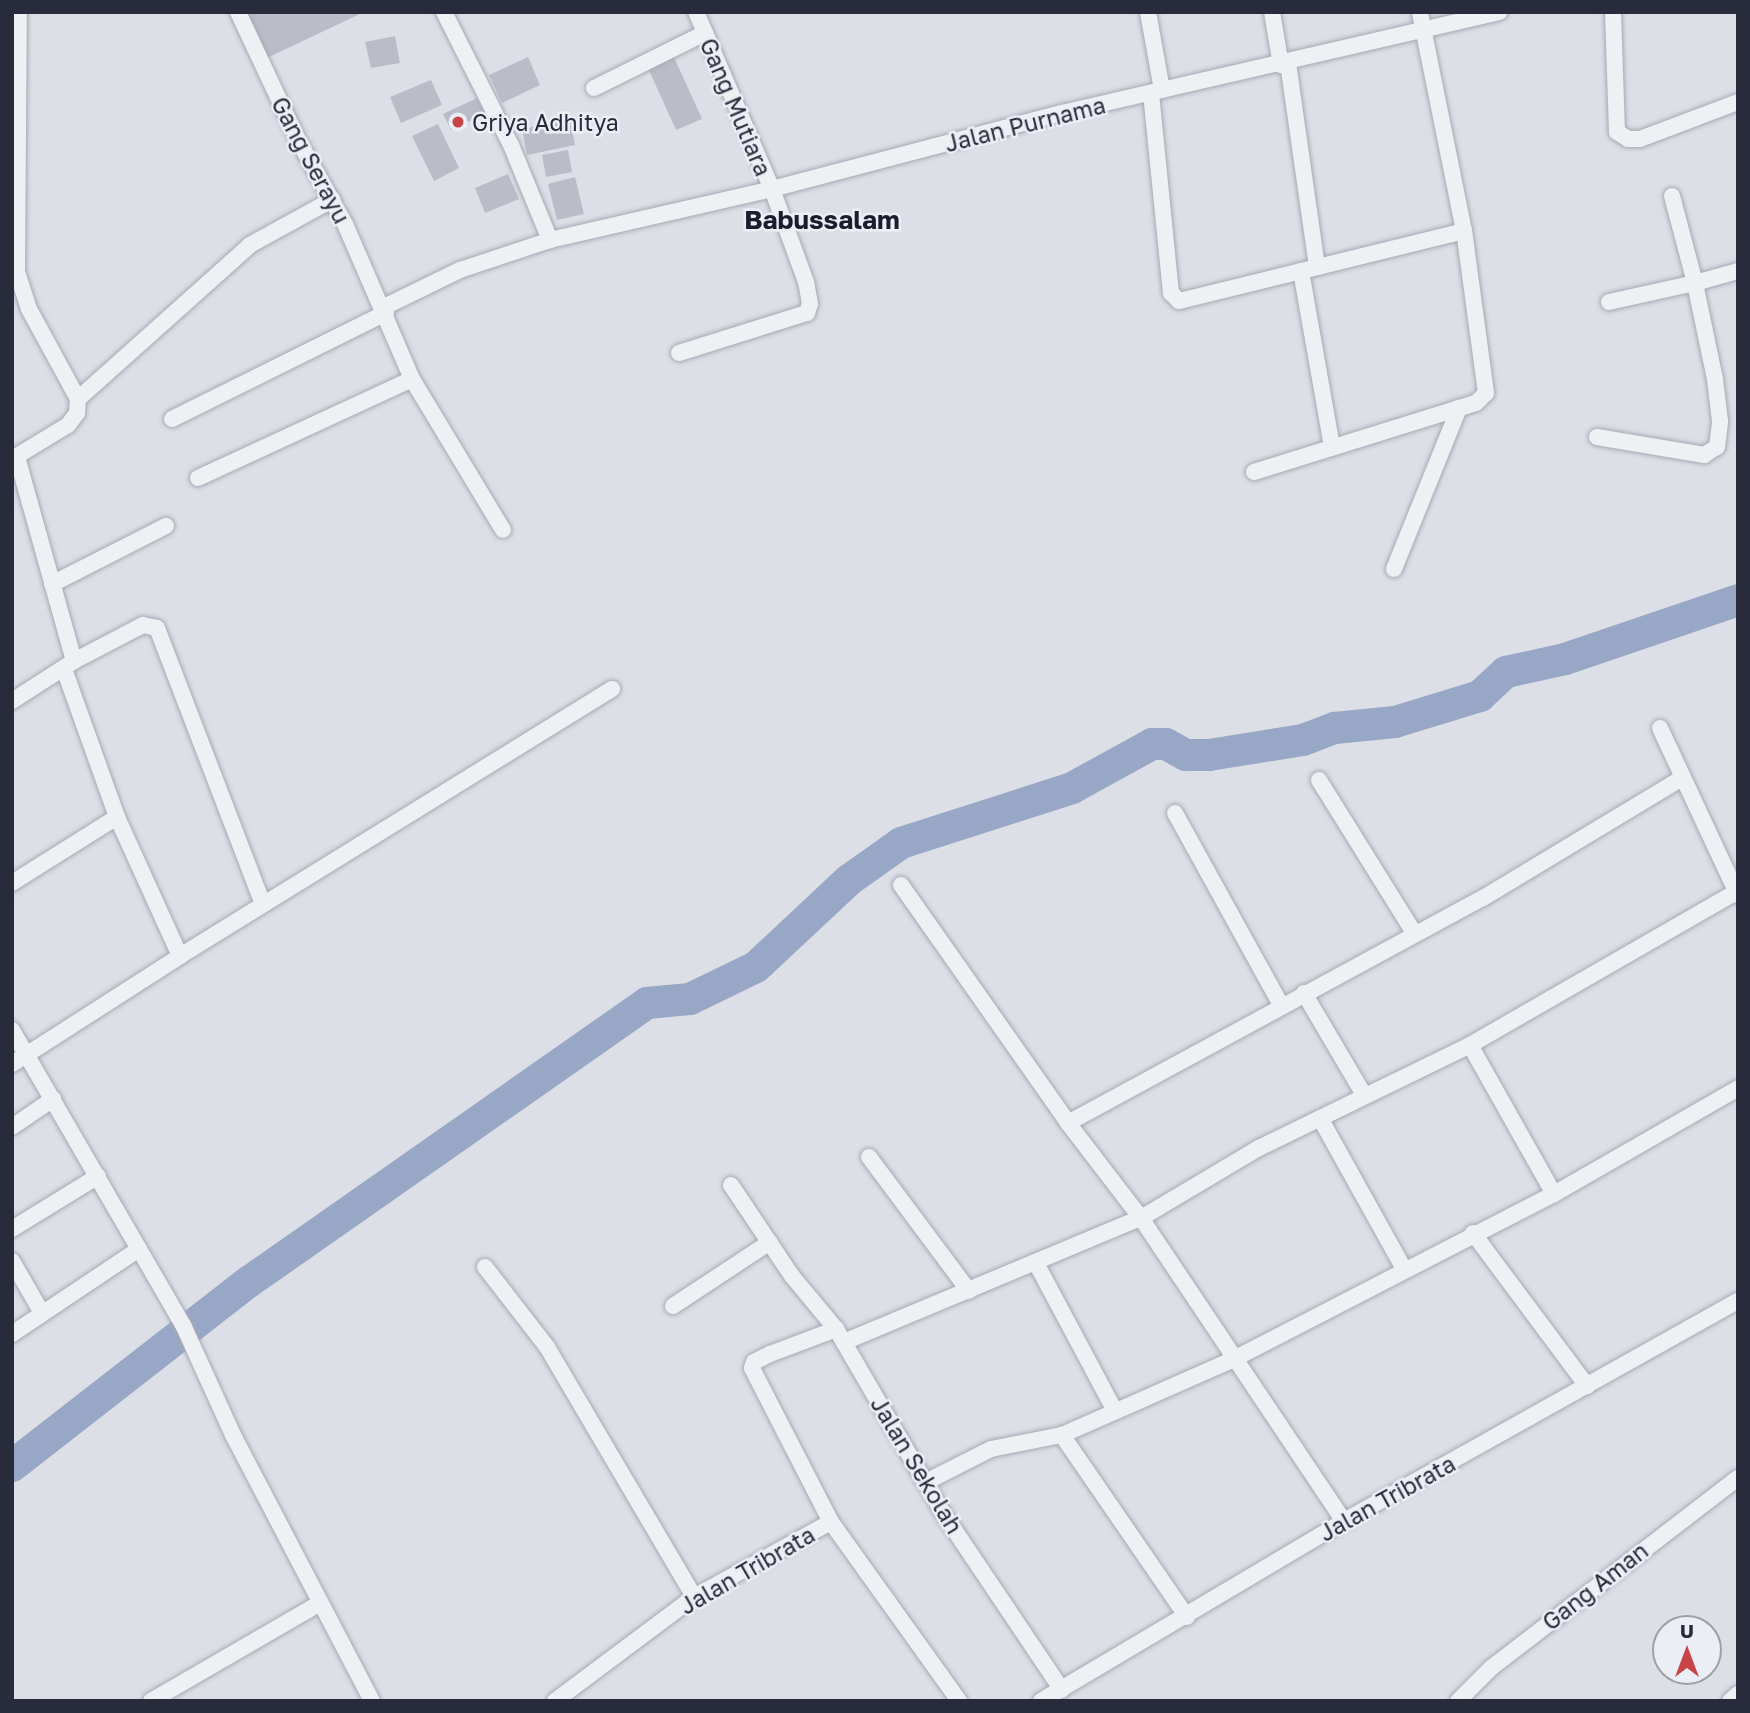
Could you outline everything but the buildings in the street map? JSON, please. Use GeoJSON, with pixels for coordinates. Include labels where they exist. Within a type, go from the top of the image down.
{"type":"FeatureCollection","features":[{"type":"Feature","properties":{"kind":"street"},"geometry":{"type":"LineString","coordinates":[[19,12],[16,53],[17,273],[29,309],[78,399],[77,413],[68,425],[15,458],[52,584],[69,665],[117,817],[180,956]]}},
{"type":"Feature","properties":{"kind":"street","name":"Gang Serayu"},"geometry":{"type":"LineString","coordinates":[[237,12],[385,310],[412,379],[503,530]]}},
{"type":"Feature","properties":{"kind":"street"},"geometry":{"type":"LineString","coordinates":[[444,12],[511,145],[551,240]]}},
{"type":"Feature","properties":{"kind":"street","name":"Gang Mutiara"},"geometry":{"type":"LineString","coordinates":[[679,353],[808,311],[806,282],[772,189],[696,12]]}},
{"type":"Feature","properties":{"kind":"street"},"geometry":{"type":"LineString","coordinates":[[1148,12],[1173,297],[1183,302],[1464,232]]}},
{"type":"Feature","properties":{"kind":"street"},"geometry":{"type":"LineString","coordinates":[[1272,12],[1284,64],[1332,446]]}},
{"type":"Feature","properties":{"kind":"street"},"geometry":{"type":"LineString","coordinates":[[1254,472],[1459,408],[1480,400],[1487,387],[1444,114],[1422,34],[1420,12]]}},
{"type":"Feature","properties":{"kind":"street","name":"Jalan Purnama"},"geometry":{"type":"LineString","coordinates":[[172,419],[469,266],[551,240],[772,189],[1156,92],[1422,34],[1500,12]]}},
{"type":"Feature","properties":{"kind":"street"},"geometry":{"type":"LineString","coordinates":[[1613,12],[1618,132],[1628,139],[1640,139],[1738,102]]}},
{"type":"Feature","properties":{"kind":"street"},"geometry":{"type":"LineString","coordinates":[[594,88],[705,33]]}},
{"type":"Feature","properties":{"kind":"street"},"geometry":{"type":"LineString","coordinates":[[1597,437],[1704,455],[1717,447],[1720,421],[1714,379],[1695,283],[1672,196]]}},
{"type":"Feature","properties":{"kind":"street"},"geometry":{"type":"LineString","coordinates":[[78,399],[250,245],[332,200]]}},
{"type":"Feature","properties":{"kind":"street"},"geometry":{"type":"LineString","coordinates":[[1609,302],[1738,271]]}},
{"type":"Feature","properties":{"kind":"street"},"geometry":{"type":"LineString","coordinates":[[198,478],[412,379]]}},
{"type":"Feature","properties":{"kind":"street"},"geometry":{"type":"LineString","coordinates":[[1394,569],[1459,408]]}},
{"type":"Feature","properties":{"kind":"street"},"geometry":{"type":"LineString","coordinates":[[52,584],[166,526]]}},
{"type":"Feature","properties":{"kind":"street"},"geometry":{"type":"LineString","coordinates":[[12,701],[69,665],[142,625],[156,628],[263,904]]}},
{"type":"Feature","properties":{"kind":"street"},"geometry":{"type":"LineString","coordinates":[[12,1064],[263,904],[612,689]]}},
{"type":"Feature","properties":{"kind":"street"},"geometry":{"type":"LineString","coordinates":[[831,1522],[752,1368],[754,1362],[770,1354],[840,1335],[969,1291],[1140,1218],[1259,1148],[1470,1045],[1737,893],[1660,728]]}},
{"type":"Feature","properties":{"kind":"street"},"geometry":{"type":"LineString","coordinates":[[1068,1123],[1415,934],[1682,778]]}},
{"type":"Feature","properties":{"kind":"street"},"geometry":{"type":"LineString","coordinates":[[1319,780],[1415,934]]}},
{"type":"Feature","properties":{"kind":"street"},"geometry":{"type":"LineString","coordinates":[[1175,813],[1281,1006]]}},
{"type":"Feature","properties":{"kind":"street"},"geometry":{"type":"LineString","coordinates":[[12,883],[117,817]]}},
{"type":"Feature","properties":{"kind":"street"},"geometry":{"type":"LineString","coordinates":[[901,886],[1068,1123],[1140,1218],[1232,1360],[1343,1521]]}},
{"type":"Feature","properties":{"kind":"street"},"geometry":{"type":"LineString","coordinates":[[1304,993],[1364,1095]]}},
{"type":"Feature","properties":{"kind":"street"},"geometry":{"type":"LineString","coordinates":[[12,1030],[174,1311],[372,1701]]}},
{"type":"Feature","properties":{"kind":"street"},"geometry":{"type":"LineString","coordinates":[[1470,1045],[1554,1194]]}},
{"type":"Feature","properties":{"kind":"street"},"geometry":{"type":"LineString","coordinates":[[926,1482],[991,1450],[1062,1435],[1114,1409],[1232,1360],[1473,1233],[1554,1194],[1738,1087]]}},
{"type":"Feature","properties":{"kind":"street"},"geometry":{"type":"LineString","coordinates":[[12,1127],[53,1099]]}},
{"type":"Feature","properties":{"kind":"street"},"geometry":{"type":"LineString","coordinates":[[1320,1118],[1404,1269]]}},
{"type":"Feature","properties":{"kind":"street"},"geometry":{"type":"LineString","coordinates":[[869,1157],[969,1291]]}},
{"type":"Feature","properties":{"kind":"street"},"geometry":{"type":"LineString","coordinates":[[12,1229],[97,1176]]}},
{"type":"Feature","properties":{"kind":"street","name":"Jalan Sekolah"},"geometry":{"type":"LineString","coordinates":[[731,1185],[840,1335],[926,1482],[1062,1690]]}},
{"type":"Feature","properties":{"kind":"street"},"geometry":{"type":"LineString","coordinates":[[1473,1233],[1587,1386]]}},
{"type":"Feature","properties":{"kind":"street"},"geometry":{"type":"LineString","coordinates":[[673,1306],[770,1242]]}},
{"type":"Feature","properties":{"kind":"street"},"geometry":{"type":"LineString","coordinates":[[12,1334],[139,1249]]}},
{"type":"Feature","properties":{"kind":"street"},"geometry":{"type":"LineString","coordinates":[[12,1261],[42,1313]]}},
{"type":"Feature","properties":{"kind":"street"},"geometry":{"type":"LineString","coordinates":[[1036,1263],[1114,1409]]}},
{"type":"Feature","properties":{"kind":"street"},"geometry":{"type":"LineString","coordinates":[[485,1267],[547,1347],[694,1597]]}},
{"type":"Feature","properties":{"kind":"street","name":"Jalan Tribrata"},"geometry":{"type":"LineString","coordinates":[[1041,1701],[1188,1617],[1343,1521],[1738,1301]]}},
{"type":"Feature","properties":{"kind":"street"},"geometry":{"type":"LineString","coordinates":[[1062,1435],[1188,1617]]}},
{"type":"Feature","properties":{"kind":"street","name":"Gang Aman"},"geometry":{"type":"LineString","coordinates":[[1458,1701],[1491,1668],[1738,1478]]}},
{"type":"Feature","properties":{"kind":"street","name":"Jalan Tribrata"},"geometry":{"type":"LineString","coordinates":[[556,1701],[694,1597],[831,1522],[959,1701]]}},
{"type":"Feature","properties":{"kind":"street"},"geometry":{"type":"LineString","coordinates":[[151,1701],[320,1602]]}},
{"type":"Feature","properties":{"kind":"street"},"geometry":{"type":"LineString","coordinates":[[1730,1701],[1738,1694]]}},
{"type":"Feature","properties":{"kind":"waterway"},"geometry":{"type":"LineString","coordinates":[[12,1466],[250,1281],[647,1003],[690,999],[756,967],[849,880],[901,843],[1072,788],[1152,744],[1166,744],[1186,755],[1209,755],[1303,740],[1335,728],[1395,722],[1480,696],[1506,672],[1565,659],[1738,600]]}},
{"type":"Feature","properties":{"kind":"place","name":"Griya Adhitya"},"geometry":{"type":"Point","coordinates":[458,122]}},
{"type":"Feature","properties":{"kind":"district","name":"Babussalam"},"geometry":{"type":"Point","coordinates":[822,220]}}]}
